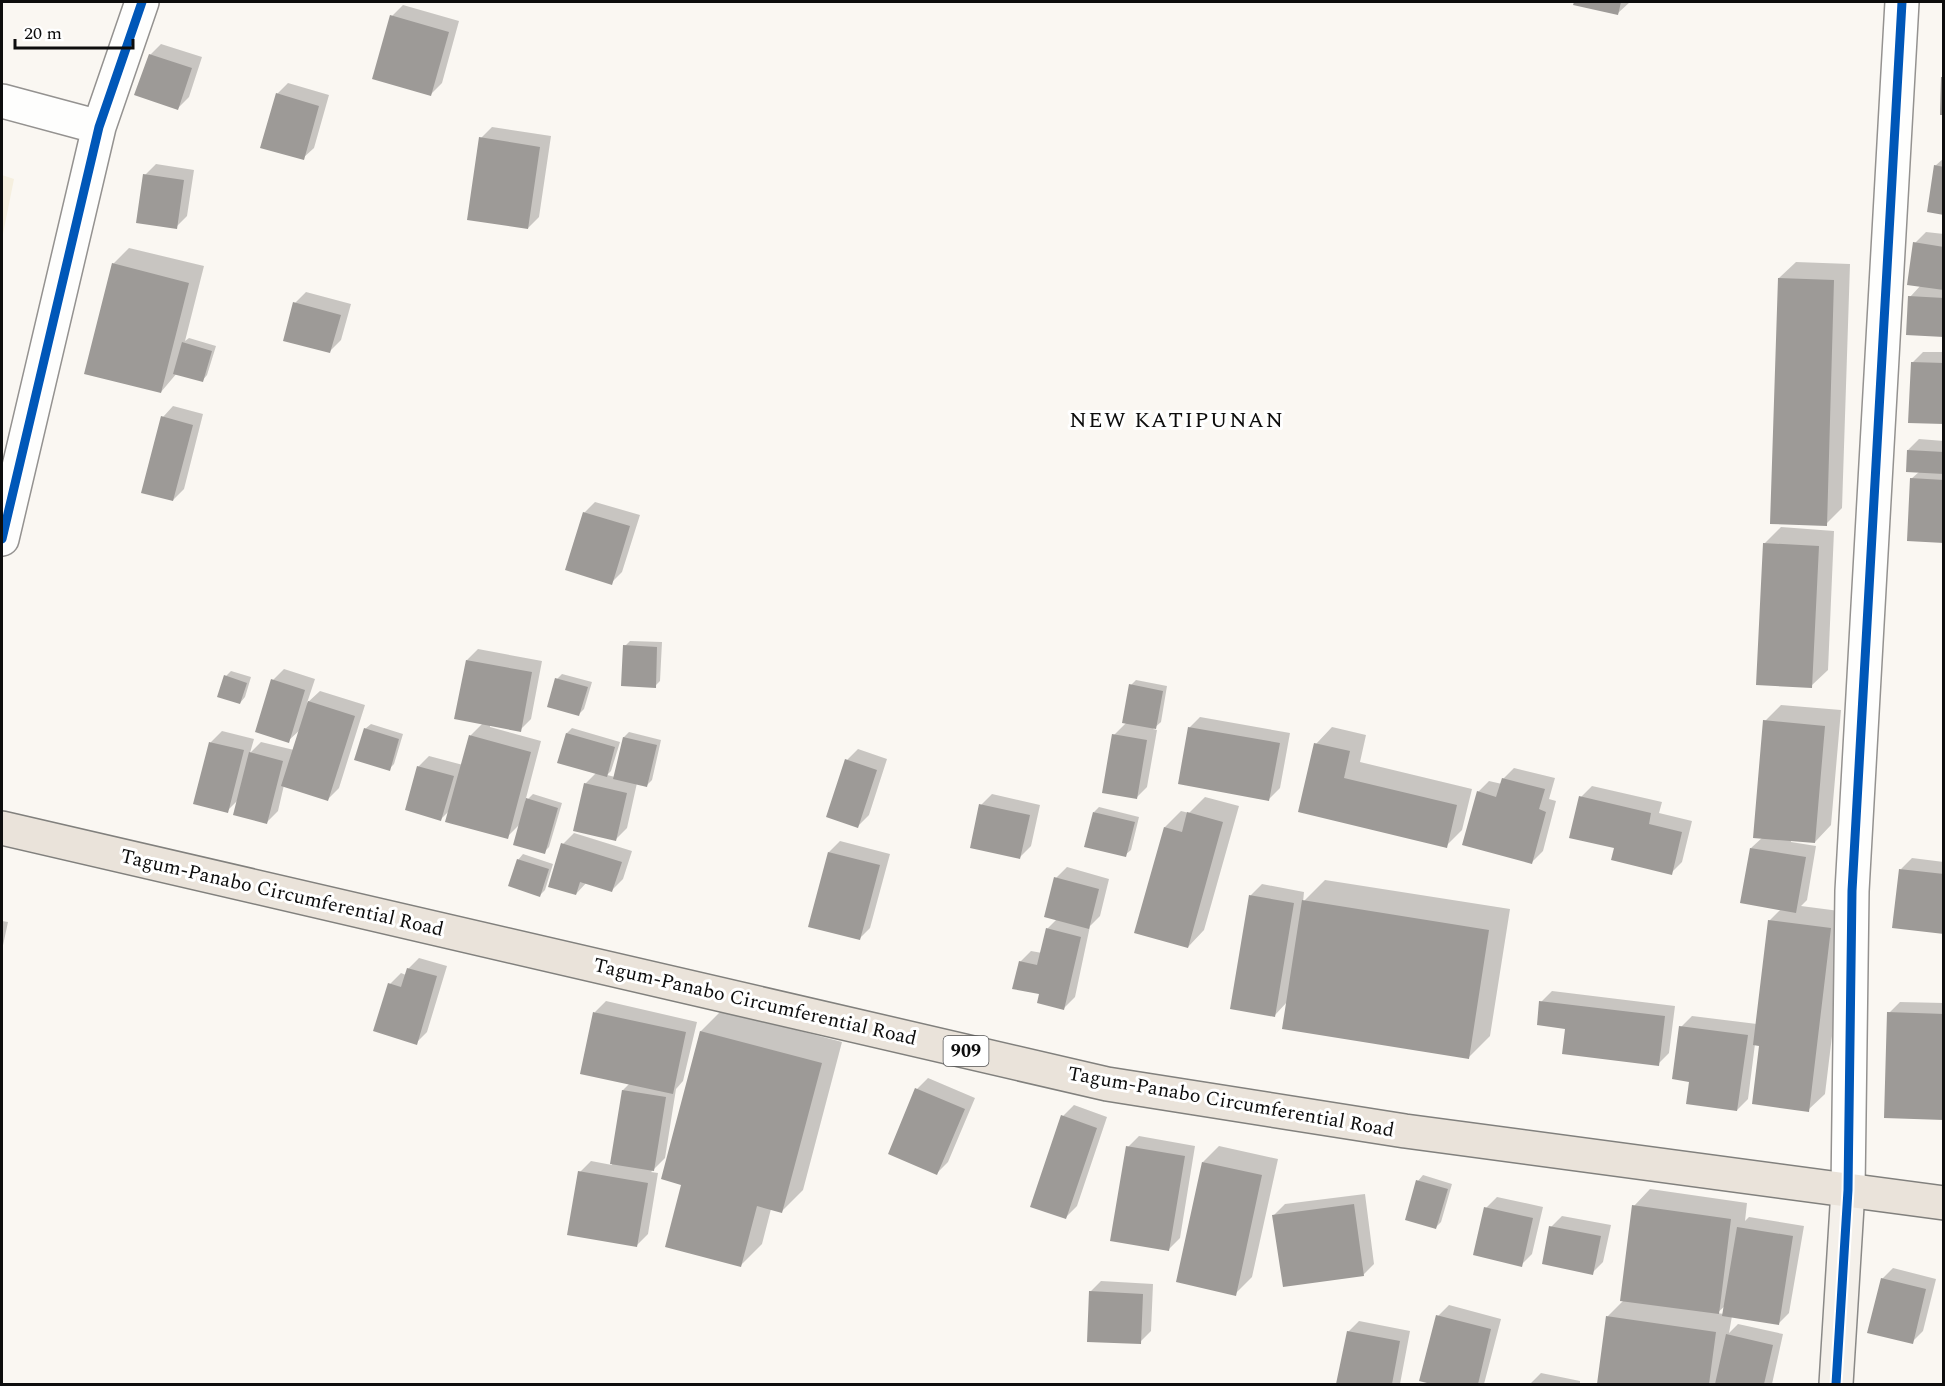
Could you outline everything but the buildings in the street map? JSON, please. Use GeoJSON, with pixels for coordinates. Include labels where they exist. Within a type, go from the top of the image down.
{"type":"FeatureCollection","features":[{"type":"Feature","properties":{"kind":"main road","name":"Tagum-Panabo Circumferential Road"},"geometry":{"type":"LineString","coordinates":[[2,828],[1107,1084],[1405,1131],[1944,1203]]}},
{"type":"Feature","properties":{"kind":"street"},"geometry":{"type":"LineString","coordinates":[[2,539],[99,127],[142,2]]}},
{"type":"Feature","properties":{"kind":"street"},"geometry":{"type":"LineString","coordinates":[[1836,1384],[1848,1190],[1852,891],[1902,2]]}},
{"type":"Feature","properties":{"kind":"street"},"geometry":{"type":"LineString","coordinates":[[2,101],[99,127]]}},
{"type":"Feature","properties":{"kind":"shaded area"},"geometry":{"type":"Polygon","coordinates":[[[2,175],[14,179],[2,239],[2,175]]]}},
{"type":"Feature","properties":{"kind":"cycle path"},"geometry":{"type":"LineString","coordinates":[[2,539],[99,127],[142,2]]}},
{"type":"Feature","properties":{"kind":"cycle path"},"geometry":{"type":"LineString","coordinates":[[1836,1384],[1848,1190],[1852,891],[1902,2]]}},
{"type":"Feature","properties":{"kind":"district","name":"NEW KATIPUNAN"},"geometry":{"type":"Point","coordinates":[1177,420]}}]}
